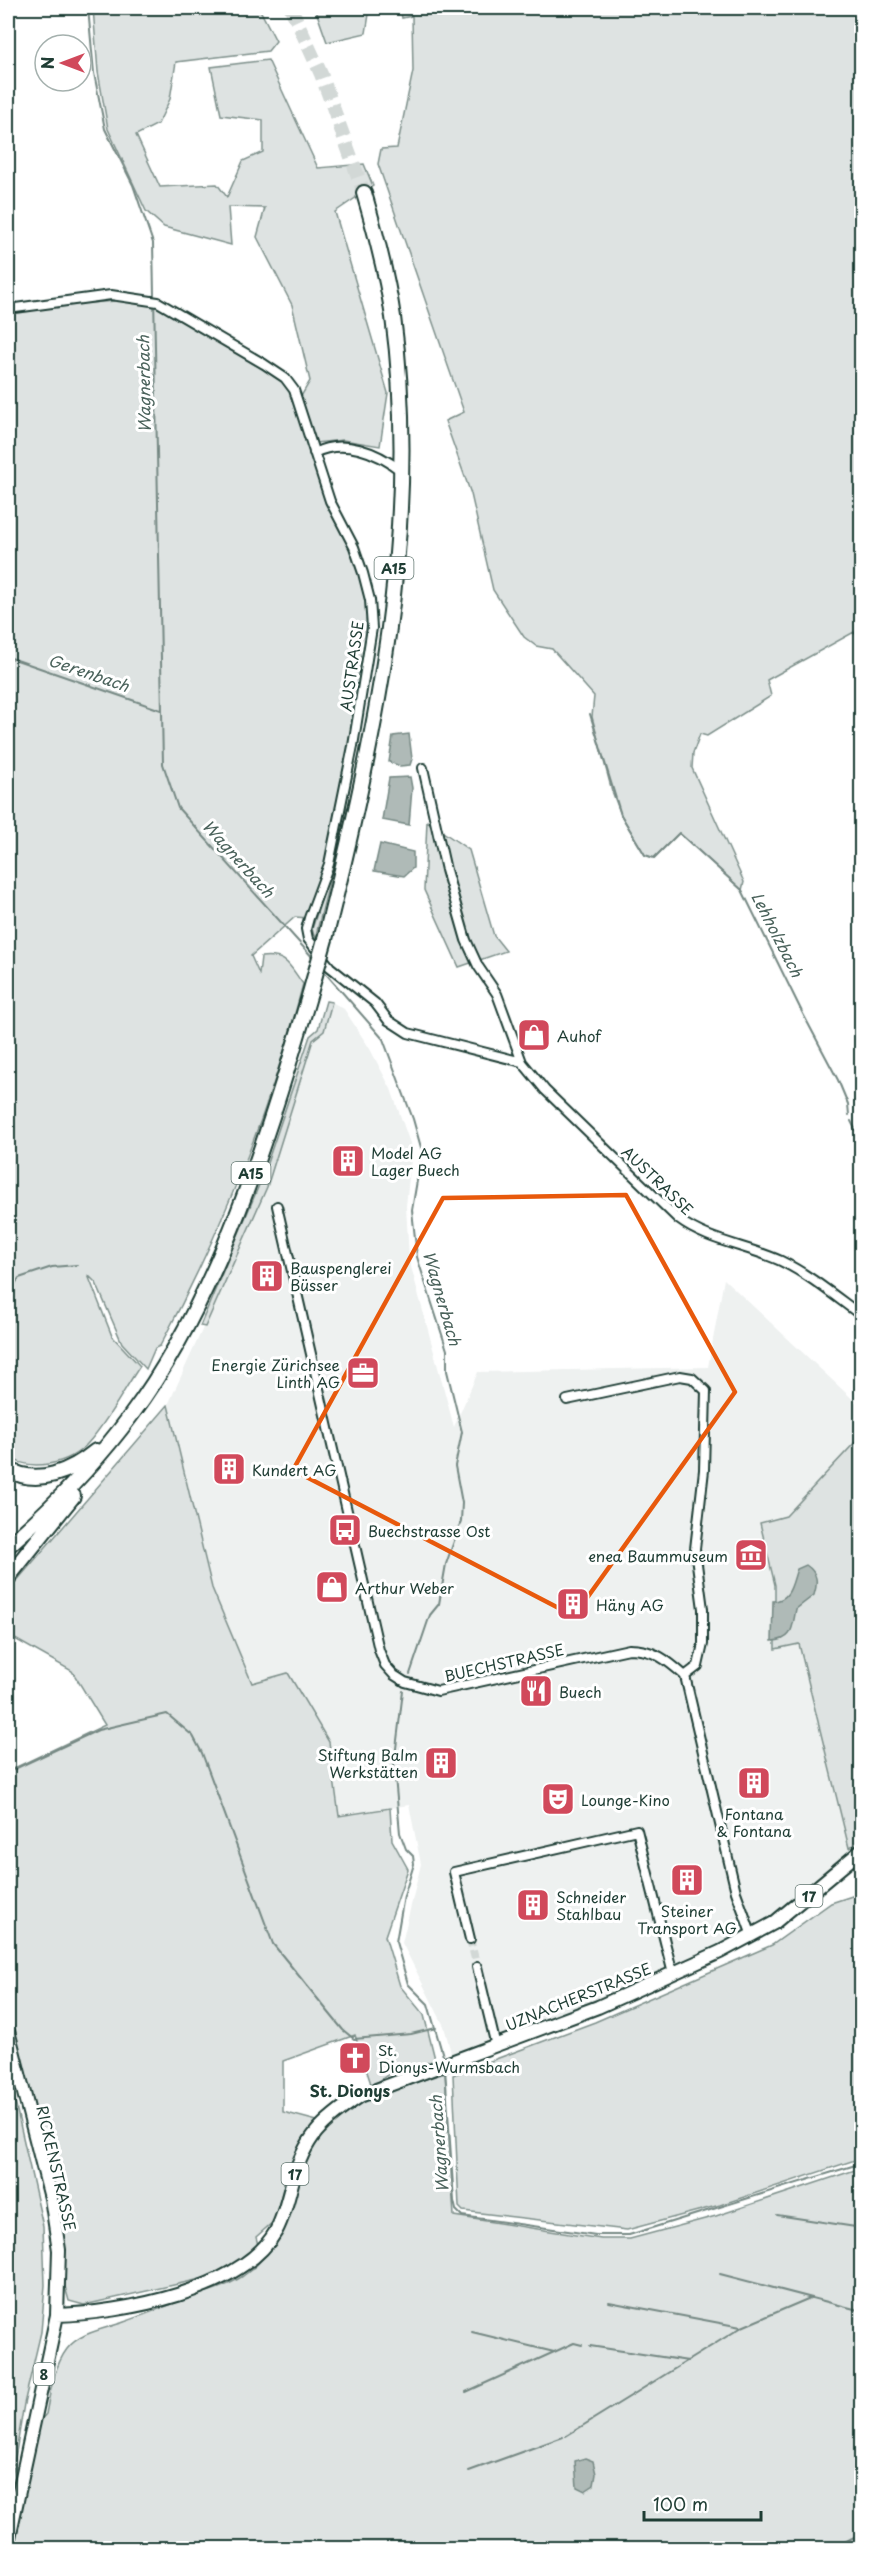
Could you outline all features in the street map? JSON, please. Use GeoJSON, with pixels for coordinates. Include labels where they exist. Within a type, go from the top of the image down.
{"type":"FeatureCollection","features":[{"type":"Feature","properties":{"kind":"highway","name":"A15"},"geometry":{"type":"LineString","coordinates":[[8,1546],[71,1488],[104,1450],[122,1428],[174,1347],[214,1264],[268,1126],[325,939],[364,770],[383,661],[393,575],[400,470],[400,409],[393,316],[364,193]]}},
{"type":"Feature","properties":{"kind":"highway"},"geometry":{"type":"LineString","coordinates":[[8,1469],[28,1477],[42,1477],[66,1470],[79,1464],[122,1428]]}},
{"type":"Feature","properties":{"kind":"highway"},"geometry":{"type":"LineString","coordinates":[[8,1577],[96,1469],[104,1450]]}},
{"type":"Feature","properties":{"kind":"main road","name":"UZNACHERSTRASSE"},"geometry":{"type":"LineString","coordinates":[[57,2315],[137,2305],[204,2286],[240,2269],[266,2245],[276,2230],[304,2150],[319,2126],[336,2111],[360,2096],[598,2007],[752,1936],[798,1905],[861,1850]]}},
{"type":"Feature","properties":{"kind":"main road","name":"RICKENSTRASSE"},"geometry":{"type":"LineString","coordinates":[[8,2031],[57,2229],[57,2315]]}},
{"type":"Feature","properties":{"kind":"main road","name":"8"},"geometry":{"type":"LineString","coordinates":[[8,2542],[57,2315]]}},
{"type":"Feature","properties":{"kind":"street","name":"AUSTRASSE"},"geometry":{"type":"LineString","coordinates":[[8,309],[111,295],[158,302],[285,378],[294,390],[330,501],[354,547],[363,573],[370,600],[372,628],[333,843],[306,929],[308,939],[330,967],[375,1003],[388,1020],[408,1033],[522,1062]]}},
{"type":"Feature","properties":{"kind":"street"},"geometry":{"type":"LineString","coordinates":[[314,453],[335,448],[358,449],[382,456],[400,470]]}},
{"type":"Feature","properties":{"kind":"street","name":"AUSTRASSE"},"geometry":{"type":"LineString","coordinates":[[423,768],[446,870],[466,940],[478,966],[497,994],[522,1062],[545,1090],[678,1219],[700,1233],[767,1256],[801,1272],[861,1316]]}},
{"type":"Feature","properties":{"kind":"street","name":"BUECHSTRASSE"},"geometry":{"type":"LineString","coordinates":[[277,1206],[379,1650],[385,1665],[405,1682],[438,1691],[621,1650],[640,1649],[659,1655],[686,1676]]}},
{"type":"Feature","properties":{"kind":"street"},"geometry":{"type":"LineString","coordinates":[[567,1400],[681,1376],[692,1378],[706,1391],[704,1470],[695,1540],[696,1566],[703,1609],[703,1644],[698,1666],[686,1676],[736,1892],[752,1936]]}},
{"type":"Feature","properties":{"kind":"street"},"geometry":{"type":"LineString","coordinates":[[471,1939],[454,1872],[637,1830],[673,1974]]}},
{"type":"Feature","properties":{"kind":"street"},"geometry":{"type":"LineString","coordinates":[[477,1967],[496,2046]]}},
{"type":"Feature","properties":{"kind":"highlighted area"},"geometry":{"type":"Polygon","coordinates":[[[626,1195],[735,1392],[574,1616],[293,1470],[443,1198],[626,1195]]]}},
{"type":"Feature","properties":{"kind":"shaded area"},"geometry":{"type":"Polygon","coordinates":[[[93,8],[259,8],[276,41],[268,51],[176,62],[170,99],[158,124],[136,135],[160,187],[217,184],[227,197],[243,161],[263,152],[263,120],[221,115],[211,67],[268,60],[318,168],[364,164],[373,186],[335,212],[388,393],[380,446],[343,440],[315,443],[300,398],[310,381],[292,305],[257,237],[265,208],[228,207],[231,245],[164,227],[146,211],[108,129],[98,72],[93,8]]]}},
{"type":"Feature","properties":{"kind":"shaded area"},"geometry":{"type":"Polygon","coordinates":[[[315,8],[370,8],[366,33],[327,42],[315,8]]]}},
{"type":"Feature","properties":{"kind":"shaded area"},"geometry":{"type":"Polygon","coordinates":[[[400,8],[861,8],[861,645],[854,632],[767,680],[771,696],[707,736],[700,734],[693,753],[692,768],[744,882],[742,890],[679,833],[654,858],[645,855],[621,815],[612,791],[592,717],[594,696],[552,649],[536,646],[524,637],[493,590],[471,494],[445,421],[464,412],[378,164],[381,149],[397,148],[413,71],[412,16],[402,18],[400,8]]]}},
{"type":"Feature","properties":{"kind":"shaded area"},"geometry":{"type":"Polygon","coordinates":[[[143,299],[158,302],[264,364],[294,390],[330,501],[363,573],[372,628],[329,864],[309,918],[295,917],[251,956],[259,974],[261,957],[282,959],[303,984],[260,1124],[224,1214],[183,1303],[160,1346],[155,1348],[146,1369],[122,1343],[96,1283],[88,1275],[112,1336],[140,1366],[102,1425],[80,1450],[61,1461],[38,1465],[27,1464],[8,1456],[8,1034],[9,1040],[13,1041],[8,1029],[8,309],[143,299]]]}},
{"type":"Feature","properties":{"kind":"shaded area"},"geometry":{"type":"Polygon","coordinates":[[[409,734],[412,759],[410,765],[400,766],[389,762],[393,736],[409,734]]]}},
{"type":"Feature","properties":{"kind":"shaded area"},"geometry":{"type":"Polygon","coordinates":[[[410,777],[412,788],[409,825],[382,820],[389,778],[410,777]]]}},
{"type":"Feature","properties":{"kind":"shaded area"},"geometry":{"type":"Polygon","coordinates":[[[346,807],[347,812],[315,939],[312,929],[331,869],[346,807]]]}},
{"type":"Feature","properties":{"kind":"shaded area"},"geometry":{"type":"Polygon","coordinates":[[[427,821],[469,850],[494,936],[506,951],[459,967],[424,890],[427,821]]]}},
{"type":"Feature","properties":{"kind":"shaded area"},"geometry":{"type":"Polygon","coordinates":[[[380,844],[413,852],[413,868],[404,876],[374,871],[380,844]]]}},
{"type":"Feature","properties":{"kind":"shaded area"},"geometry":{"type":"Polygon","coordinates":[[[326,1001],[332,1002],[324,1031],[313,1040],[267,1187],[205,1327],[200,1326],[262,1178],[310,1036],[318,1029],[326,1001]]]}},
{"type":"Feature","properties":{"kind":"shaded area"},"geometry":{"type":"Polygon","coordinates":[[[332,1002],[344,1009],[370,1049],[391,1089],[412,1149],[406,1206],[409,1259],[454,1427],[478,1372],[708,1367],[724,1279],[861,1407],[861,1850],[798,1905],[673,1974],[452,2057],[444,2026],[402,1943],[421,1864],[409,1805],[339,1816],[329,1742],[288,1673],[252,1683],[212,1588],[168,1405],[267,1187],[313,1040],[324,1031],[332,1002]]]}},
{"type":"Feature","properties":{"kind":"shaded area"},"geometry":{"type":"Polygon","coordinates":[[[168,1405],[212,1588],[252,1683],[288,1673],[329,1742],[339,1816],[390,1808],[392,1840],[408,1869],[385,1936],[400,1986],[424,2015],[436,2063],[429,2066],[402,2067],[388,2074],[372,2087],[355,2035],[283,2061],[283,2112],[317,2121],[289,2167],[274,2221],[256,2237],[258,2245],[223,2274],[84,2305],[69,2301],[64,2283],[64,2239],[8,2012],[8,1771],[105,1725],[72,1671],[8,1635],[8,1591],[168,1405]]]}},
{"type":"Feature","properties":{"kind":"shaded area","name":"enea Baummuseum"},"geometry":{"type":"Polygon","coordinates":[[[861,1436],[862,1839],[849,1848],[799,1644],[775,1649],[775,1585],[760,1523],[786,1516],[861,1436]]]}},
{"type":"Feature","properties":{"kind":"shaded area"},"geometry":{"type":"Polygon","coordinates":[[[806,1565],[813,1571],[816,1578],[814,1595],[796,1609],[788,1635],[772,1641],[773,1601],[784,1598],[792,1585],[797,1569],[806,1565]]]}},
{"type":"Feature","properties":{"kind":"shaded area"},"geometry":{"type":"Polygon","coordinates":[[[861,1893],[861,2158],[720,2205],[627,2230],[463,2211],[459,2207],[453,2075],[595,2022],[772,1945],[831,1903],[861,1893]]]}},
{"type":"Feature","properties":{"kind":"shaded area"},"geometry":{"type":"Polygon","coordinates":[[[8,2071],[43,2226],[45,2285],[41,2332],[24,2404],[8,2501],[8,2071]]]}},
{"type":"Feature","properties":{"kind":"shaded area"},"geometry":{"type":"Polygon","coordinates":[[[445,2073],[454,2216],[601,2239],[630,2239],[716,2216],[861,2168],[861,2548],[8,2548],[40,2421],[46,2414],[56,2372],[72,2343],[93,2332],[216,2289],[243,2276],[263,2258],[277,2239],[287,2218],[309,2155],[320,2136],[336,2119],[374,2097],[445,2073]]]}},
{"type":"Feature","properties":{"kind":"shaded area"},"geometry":{"type":"Polygon","coordinates":[[[585,2458],[593,2461],[596,2474],[594,2485],[585,2491],[577,2487],[575,2461],[585,2458]]]}},
{"type":"Feature","properties":{"kind":"waterway","name":"Wagnerbach"},"geometry":{"type":"LineString","coordinates":[[88,8],[94,73],[105,129],[133,185],[153,243],[163,764],[178,808],[314,959]]}},
{"type":"Feature","properties":{"kind":"waterway","name":"Gerenbach"},"geometry":{"type":"LineString","coordinates":[[8,657],[161,710]]}},
{"type":"Feature","properties":{"kind":"waterway","name":"Lehholzbach"},"geometry":{"type":"LineString","coordinates":[[590,714],[621,815],[645,855],[654,858],[679,833],[742,890],[838,1080],[848,1104],[849,1115]]}},
{"type":"Feature","properties":{"kind":"waterway","name":"Wagnerbach"},"geometry":{"type":"LineString","coordinates":[[321,968],[383,1039],[413,1119],[422,1151],[412,1210],[417,1257],[447,1350],[447,1371],[462,1432],[455,1466],[462,1503],[461,1521],[446,1564],[439,1604],[430,1615],[410,1674]]}},
{"type":"Feature","properties":{"kind":"waterway","name":"Lehholzbach"},"geometry":{"type":"LineString","coordinates":[[851,1121],[862,1143]]}},
{"type":"Feature","properties":{"kind":"waterway"},"geometry":{"type":"LineString","coordinates":[[13,1304],[13,1287],[19,1278],[52,1267],[77,1265]]}},
{"type":"Feature","properties":{"kind":"waterway","name":"Wagnerbach"},"geometry":{"type":"LineString","coordinates":[[403,1691],[394,1765],[400,1833],[406,1849],[413,1856],[414,1864],[404,1896],[396,1942],[408,1984],[428,2004],[444,2059]]}},
{"type":"Feature","properties":{"kind":"waterway"},"geometry":{"type":"LineString","coordinates":[[8,1772],[98,1730],[167,1714],[193,1736],[202,1753],[273,1944],[343,2030],[354,2039],[411,2034],[436,2028]]}},
{"type":"Feature","properties":{"kind":"waterway","name":"Wagnerbach"},"geometry":{"type":"LineString","coordinates":[[445,2068],[454,2201],[456,2210],[462,2216],[596,2235],[629,2235],[862,2163]]}},
{"type":"Feature","properties":{"kind":"waterway"},"geometry":{"type":"LineString","coordinates":[[777,2215],[862,2228]]}},
{"type":"Feature","properties":{"kind":"waterway"},"geometry":{"type":"LineString","coordinates":[[720,2274],[862,2311]]}},
{"type":"Feature","properties":{"kind":"waterway"},"geometry":{"type":"LineString","coordinates":[[566,2436],[742,2327],[810,2298]]}},
{"type":"Feature","properties":{"kind":"waterway"},"geometry":{"type":"LineString","coordinates":[[609,2302],[741,2327]]}},
{"type":"Feature","properties":{"kind":"waterway"},"geometry":{"type":"LineString","coordinates":[[472,2332],[554,2352]]}},
{"type":"Feature","properties":{"kind":"waterway"},"geometry":{"type":"LineString","coordinates":[[466,2392],[574,2343],[582,2345]]}},
{"type":"Feature","properties":{"kind":"waterway"},"geometry":{"type":"LineString","coordinates":[[590,2346],[688,2361]]}},
{"type":"Feature","properties":{"kind":"waterway"},"geometry":{"type":"LineString","coordinates":[[469,2471],[563,2437]]}},
{"type":"Feature","properties":{"kind":"waterway"},"geometry":{"type":"LineString","coordinates":[[833,2548],[862,2533]]}},
{"type":"Feature","properties":{"kind":"tunnel"},"geometry":{"type":"LineString","coordinates":[[291,8],[321,74],[364,193]]}},
{"type":"Feature","properties":{"kind":"tunnel"},"geometry":{"type":"LineString","coordinates":[[470,1939],[477,1967]]}},
{"type":"Feature","properties":{"kind":"place","name":"Auhof"},"geometry":{"type":"Point","coordinates":[534,1035]}},
{"type":"Feature","properties":{"kind":"place","name":"Model AG Lager Buech"},"geometry":{"type":"Point","coordinates":[348,1161]}},
{"type":"Feature","properties":{"kind":"place","name":"Bauspenglerei Büsser"},"geometry":{"type":"Point","coordinates":[267,1276]}},
{"type":"Feature","properties":{"kind":"place","name":"Energie Zürichsee Linth AG"},"geometry":{"type":"Point","coordinates":[363,1373]}},
{"type":"Feature","properties":{"kind":"place","name":"Kundert AG"},"geometry":{"type":"Point","coordinates":[229,1469]}},
{"type":"Feature","properties":{"kind":"place","name":"Buechstrasse Ost"},"geometry":{"type":"Point","coordinates":[345,1530]}},
{"type":"Feature","properties":{"kind":"place","name":"enea Baummuseum"},"geometry":{"type":"Point","coordinates":[751,1555]}},
{"type":"Feature","properties":{"kind":"place","name":"Arthur Weber"},"geometry":{"type":"Point","coordinates":[332,1587]}},
{"type":"Feature","properties":{"kind":"place","name":"Häny AG"},"geometry":{"type":"Point","coordinates":[573,1604]}},
{"type":"Feature","properties":{"kind":"place","name":"Buech"},"geometry":{"type":"Point","coordinates":[536,1691]}},
{"type":"Feature","properties":{"kind":"place","name":"Stiftung Balm Werkstätten"},"geometry":{"type":"Point","coordinates":[441,1763]}},
{"type":"Feature","properties":{"kind":"place","name":"Fontana & Fontana"},"geometry":{"type":"Point","coordinates":[754,1783]}},
{"type":"Feature","properties":{"kind":"place","name":"Lounge-Kino"},"geometry":{"type":"Point","coordinates":[558,1799]}},
{"type":"Feature","properties":{"kind":"place","name":"Steiner Transport AG"},"geometry":{"type":"Point","coordinates":[687,1880]}},
{"type":"Feature","properties":{"kind":"place","name":"Schneider Stahlbau"},"geometry":{"type":"Point","coordinates":[533,1905]}},
{"type":"Feature","properties":{"kind":"place","name":"St. Dionys-Wurmsbach"},"geometry":{"type":"Point","coordinates":[355,2058]}},
{"type":"Feature","properties":{"kind":"district","name":"St. Dionys"},"geometry":{"type":"Point","coordinates":[350,2090]}}]}
